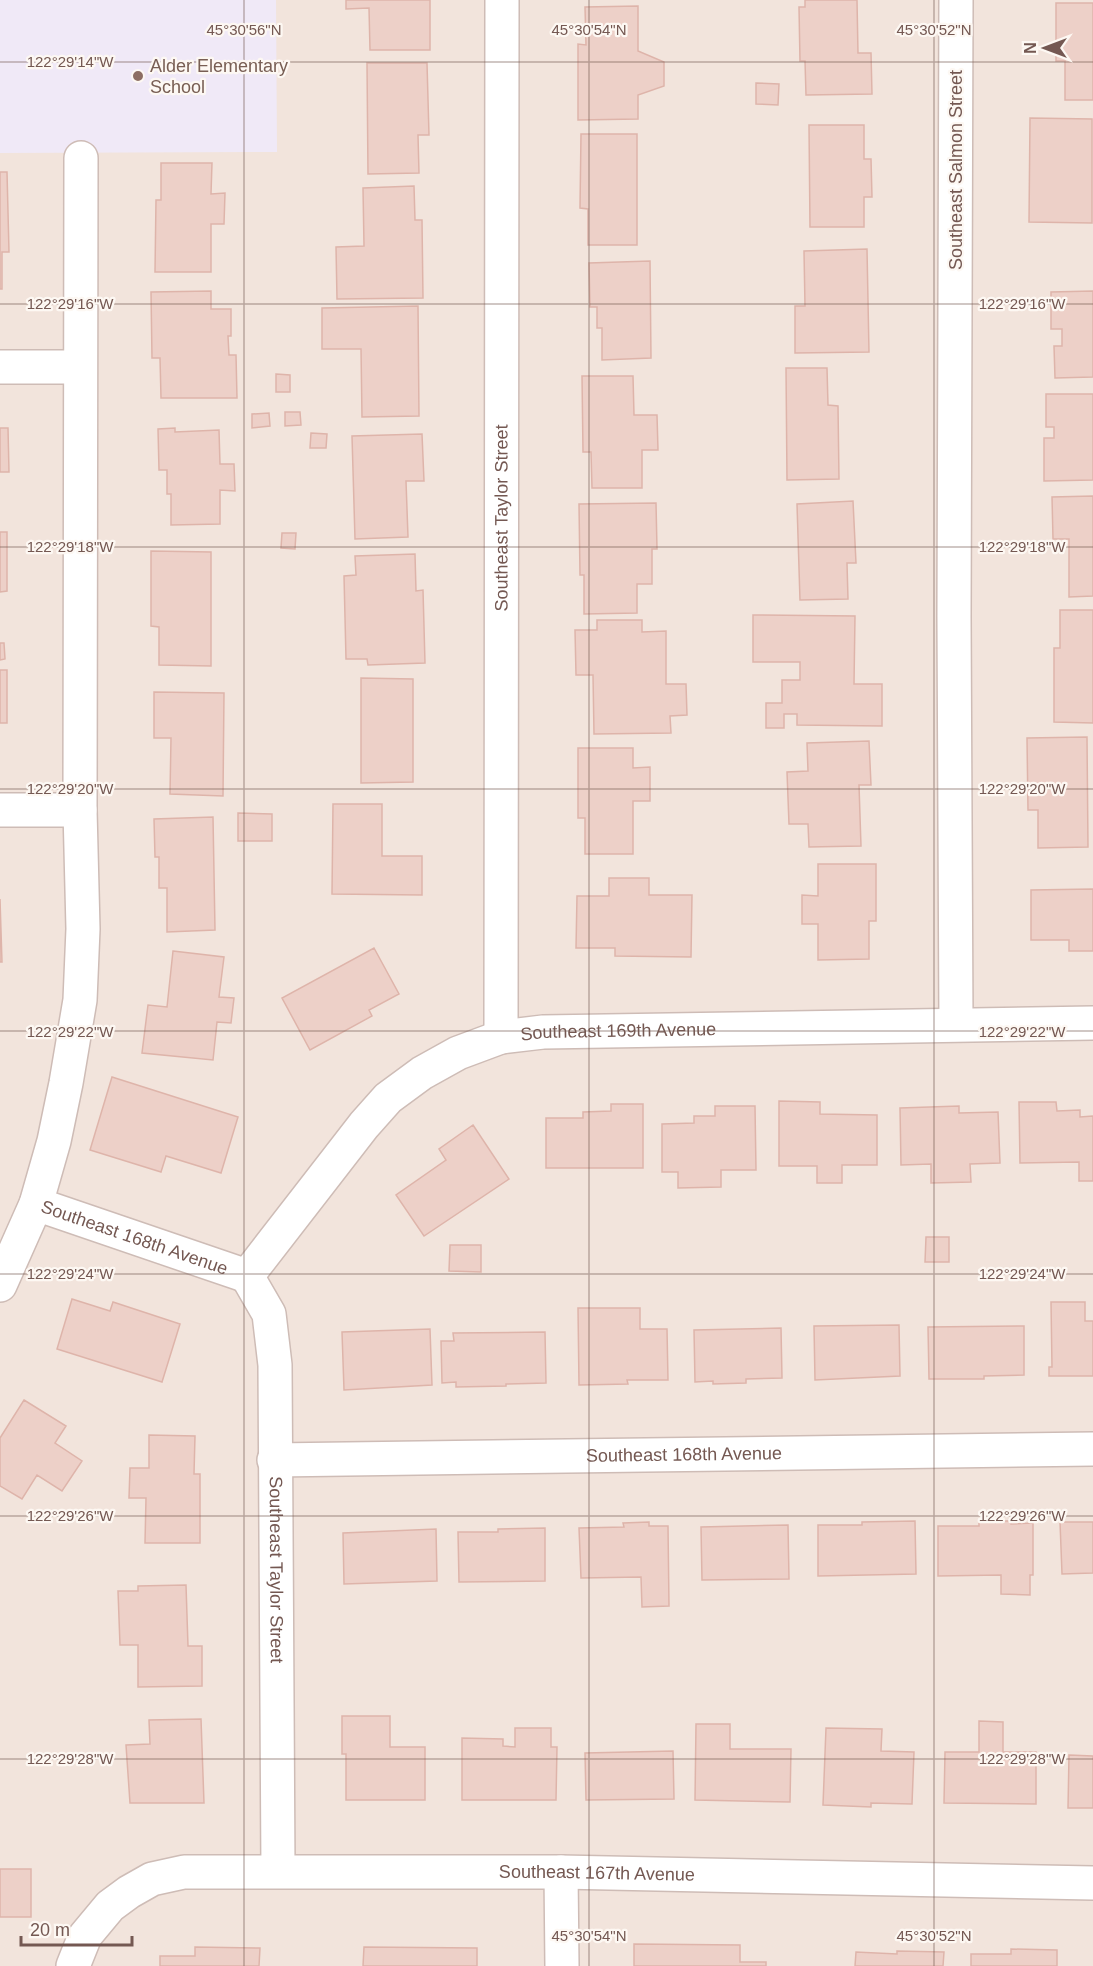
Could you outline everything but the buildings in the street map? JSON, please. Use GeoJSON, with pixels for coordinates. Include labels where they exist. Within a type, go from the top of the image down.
{"type":"FeatureCollection","features":[{"type":"Feature","properties":{"kind":"street","name":"Southeast Taylor Street"},"geometry":{"type":"LineString","coordinates":[[501,1037],[502,0]]}},
{"type":"Feature","properties":{"kind":"street","name":"Southeast Salmon Street"},"geometry":{"type":"LineString","coordinates":[[956,0],[954,617],[956,1024]]}},
{"type":"Feature","properties":{"kind":"street"},"geometry":{"type":"LineString","coordinates":[[36,1203],[54,1141],[80,1000],[83,929],[80,810],[81,158]]}},
{"type":"Feature","properties":{"kind":"street"},"geometry":{"type":"LineString","coordinates":[[0,367],[79,367]]}},
{"type":"Feature","properties":{"kind":"street"},"geometry":{"type":"LineString","coordinates":[[0,810],[80,810]]}},
{"type":"Feature","properties":{"kind":"street","name":"Southeast 169th Avenue"},"geometry":{"type":"LineString","coordinates":[[247,1276],[364,1125],[388,1098],[422,1073],[449,1058],[501,1037],[543,1032],[1093,1023]]}},
{"type":"Feature","properties":{"kind":"street","name":"Southeast 168th Avenue"},"geometry":{"type":"LineString","coordinates":[[0,1284],[36,1203],[247,1276]]}},
{"type":"Feature","properties":{"kind":"street","name":"Southeast Taylor Street"},"geometry":{"type":"LineString","coordinates":[[247,1276],[269,1314],[275,1365],[278,1871]]}},
{"type":"Feature","properties":{"kind":"street","name":"Southeast 168th Avenue"},"geometry":{"type":"LineString","coordinates":[[274,1460],[1093,1449]]}},
{"type":"Feature","properties":{"kind":"street","name":"Southeast 167th Avenue"},"geometry":{"type":"LineString","coordinates":[[73,1966],[85,1936],[110,1906],[152,1878],[183,1872],[561,1872],[1093,1883]]}},
{"type":"Feature","properties":{"kind":"street"},"geometry":{"type":"LineString","coordinates":[[561,1872],[562,1966]]}},
{"type":"Feature","properties":{"kind":"shaded area","name":"Alder Elementary School"},"geometry":{"type":"Polygon","coordinates":[[[0,0],[276,0],[277,152],[0,153],[0,0]]]}},
{"type":"Feature","properties":{"kind":"shaded area"},"geometry":{"type":"Polygon","coordinates":[[[276,0],[1093,0],[1093,1966],[0,1966],[0,152],[276,151],[276,0]]]}},
{"type":"Feature","properties":{"kind":"place","name":"Alder Elementary School"},"geometry":{"type":"Point","coordinates":[138,76]}}]}
